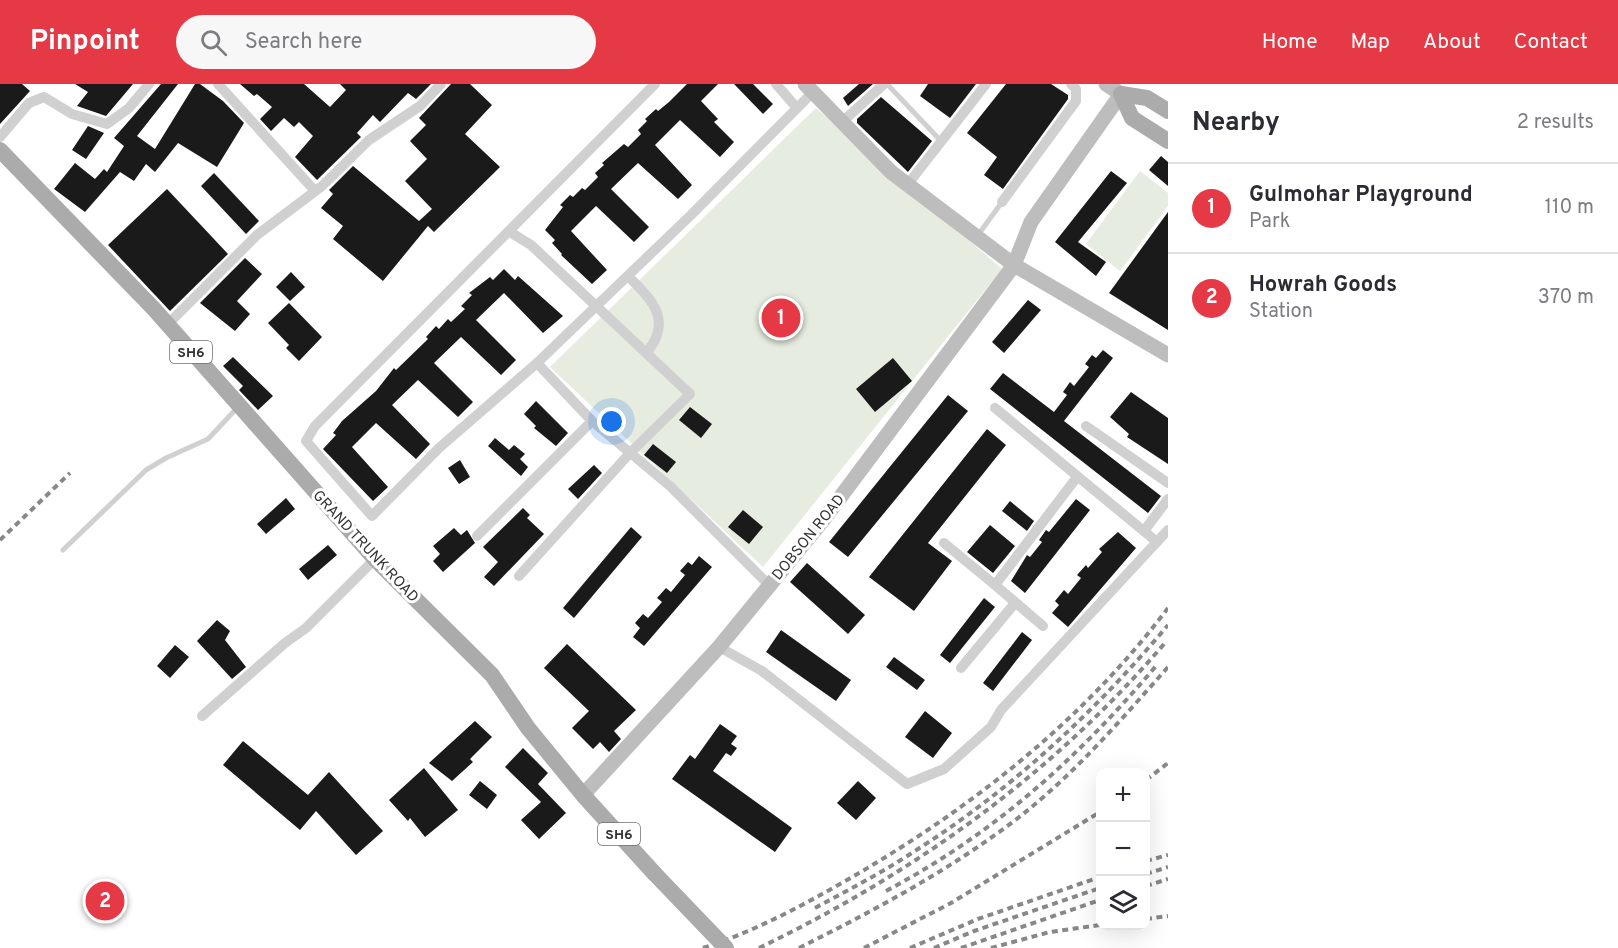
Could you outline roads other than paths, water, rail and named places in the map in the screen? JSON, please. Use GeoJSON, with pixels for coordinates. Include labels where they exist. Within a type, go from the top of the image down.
{"type":"FeatureCollection","features":[{"type":"Feature","properties":{"kind":"main road"},"geometry":{"type":"LineString","coordinates":[[1106,84],[1147,98],[1168,111]]}},
{"type":"Feature","properties":{"kind":"main road"},"geometry":{"type":"LineString","coordinates":[[809,88],[891,172],[1014,265],[1168,355]]}},
{"type":"Feature","properties":{"kind":"main road"},"geometry":{"type":"LineString","coordinates":[[1125,89],[1132,118],[1168,141]]}},
{"type":"Feature","properties":{"kind":"main road","name":"DOBSON ROAD"},"geometry":{"type":"LineString","coordinates":[[583,795],[719,646],[824,519],[1014,265],[1031,222],[1125,89]]}},
{"type":"Feature","properties":{"kind":"main road","name":"GRAND TRUNK ROAD"},"geometry":{"type":"LineString","coordinates":[[0,150],[166,325],[375,559],[492,675],[528,728],[583,795],[726,948]]}},
{"type":"Feature","properties":{"kind":"street"},"geometry":{"type":"LineString","coordinates":[[0,137],[30,103],[44,97],[72,114],[107,124],[129,108],[149,84]]}},
{"type":"Feature","properties":{"kind":"street"},"geometry":{"type":"LineString","coordinates":[[218,84],[315,191]]}},
{"type":"Feature","properties":{"kind":"street"},"geometry":{"type":"LineString","coordinates":[[166,325],[257,236],[315,191],[369,140],[420,106],[441,84]]}},
{"type":"Feature","properties":{"kind":"street"},"geometry":{"type":"LineString","coordinates":[[655,84],[315,426],[306,441],[372,516],[438,448],[537,363],[628,276],[796,107],[809,88]]}},
{"type":"Feature","properties":{"kind":"street"},"geometry":{"type":"LineString","coordinates":[[776,84],[796,107]]}},
{"type":"Feature","properties":{"kind":"street"},"geometry":{"type":"LineString","coordinates":[[842,122],[885,84]]}},
{"type":"Feature","properties":{"kind":"street"},"geometry":{"type":"LineString","coordinates":[[908,184],[986,84]]}},
{"type":"Feature","properties":{"kind":"street"},"geometry":{"type":"LineString","coordinates":[[1002,202],[1076,101],[1076,89],[1071,84]]}},
{"type":"Feature","properties":{"kind":"street"},"geometry":{"type":"LineString","coordinates":[[510,232],[531,244],[690,394],[629,454],[519,576]]}},
{"type":"Feature","properties":{"kind":"street"},"geometry":{"type":"LineString","coordinates":[[628,276],[654,302],[659,318],[656,341],[646,352]]}},
{"type":"Feature","properties":{"kind":"street"},"geometry":{"type":"LineString","coordinates":[[537,363],[592,421],[670,486],[770,585]]}},
{"type":"Feature","properties":{"kind":"street"},"geometry":{"type":"LineString","coordinates":[[995,408],[1157,542]]}},
{"type":"Feature","properties":{"kind":"street"},"geometry":{"type":"LineString","coordinates":[[477,537],[592,421]]}},
{"type":"Feature","properties":{"kind":"street"},"geometry":{"type":"LineString","coordinates":[[1086,426],[1168,483]]}},
{"type":"Feature","properties":{"kind":"street"},"geometry":{"type":"LineString","coordinates":[[995,585],[1077,477]]}},
{"type":"Feature","properties":{"kind":"street"},"geometry":{"type":"LineString","coordinates":[[1144,531],[1168,499]]}},
{"type":"Feature","properties":{"kind":"street"},"geometry":{"type":"LineString","coordinates":[[719,646],[762,671],[907,784],[944,769],[991,727],[1001,710],[1168,530]]}},
{"type":"Feature","properties":{"kind":"street"},"geometry":{"type":"LineString","coordinates":[[944,543],[1043,626]]}},
{"type":"Feature","properties":{"kind":"street"},"geometry":{"type":"LineString","coordinates":[[202,716],[285,643],[306,628],[375,559]]}},
{"type":"Feature","properties":{"kind":"street"},"geometry":{"type":"LineString","coordinates":[[961,668],[1015,603]]}},
{"type":"Feature","properties":{"kind":"lane"},"geometry":{"type":"LineString","coordinates":[[885,84],[941,141]]}},
{"type":"Feature","properties":{"kind":"lane"},"geometry":{"type":"LineString","coordinates":[[976,236],[1002,202]]}},
{"type":"Feature","properties":{"kind":"lane"},"geometry":{"type":"LineString","coordinates":[[63,550],[146,470],[208,439],[239,406]]}},
{"type":"Feature","properties":{"kind":"railway"},"geometry":{"type":"LineString","coordinates":[[0,540],[70,473]]}},
{"type":"Feature","properties":{"kind":"railway"},"geometry":{"type":"LineString","coordinates":[[703,948],[759,926],[829,890],[892,853],[980,793],[1061,725],[1099,688],[1168,608]]}},
{"type":"Feature","properties":{"kind":"railway"},"geometry":{"type":"LineString","coordinates":[[815,908],[906,857],[987,801],[1082,718],[1168,625]]}},
{"type":"Feature","properties":{"kind":"railway"},"geometry":{"type":"LineString","coordinates":[[759,948],[872,887],[978,817],[1028,778],[1075,736],[1121,692],[1164,644]]}},
{"type":"Feature","properties":{"kind":"railway"},"geometry":{"type":"LineString","coordinates":[[886,891],[963,844],[1032,792],[1096,732],[1156,666]]}},
{"type":"Feature","properties":{"kind":"railway"},"geometry":{"type":"LineString","coordinates":[[799,948],[909,889],[963,857],[1014,821],[1076,767],[1168,667]]}},
{"type":"Feature","properties":{"kind":"railway"},"geometry":{"type":"LineString","coordinates":[[1150,777],[1168,763]]}},
{"type":"Feature","properties":{"kind":"railway"},"geometry":{"type":"LineString","coordinates":[[864,948],[951,903],[1096,814]]}},
{"type":"Feature","properties":{"kind":"railway"},"geometry":{"type":"LineString","coordinates":[[1150,860],[1168,855]]}},
{"type":"Feature","properties":{"kind":"railway"},"geometry":{"type":"LineString","coordinates":[[1150,873],[1168,867]]}},
{"type":"Feature","properties":{"kind":"railway"},"geometry":{"type":"LineString","coordinates":[[910,948],[978,919],[1096,878]]}},
{"type":"Feature","properties":{"kind":"railway"},"geometry":{"type":"LineString","coordinates":[[1150,885],[1168,879]]}},
{"type":"Feature","properties":{"kind":"railway"},"geometry":{"type":"LineString","coordinates":[[934,948],[974,931],[1096,889]]}},
{"type":"Feature","properties":{"kind":"railway"},"geometry":{"type":"LineString","coordinates":[[961,948],[1096,901]]}},
{"type":"Feature","properties":{"kind":"railway"},"geometry":{"type":"LineString","coordinates":[[1150,918],[1168,916]]}},
{"type":"Feature","properties":{"kind":"railway"},"geometry":{"type":"LineString","coordinates":[[991,948],[1050,932],[1096,926]]}},
{"type":"Feature","properties":{"kind":"place","name":"Gulmohar Playground"},"geometry":{"type":"Point","coordinates":[781,318]}},
{"type":"Feature","properties":{"kind":"place","name":"Howrah Goods"},"geometry":{"type":"Point","coordinates":[105,901]}}]}
